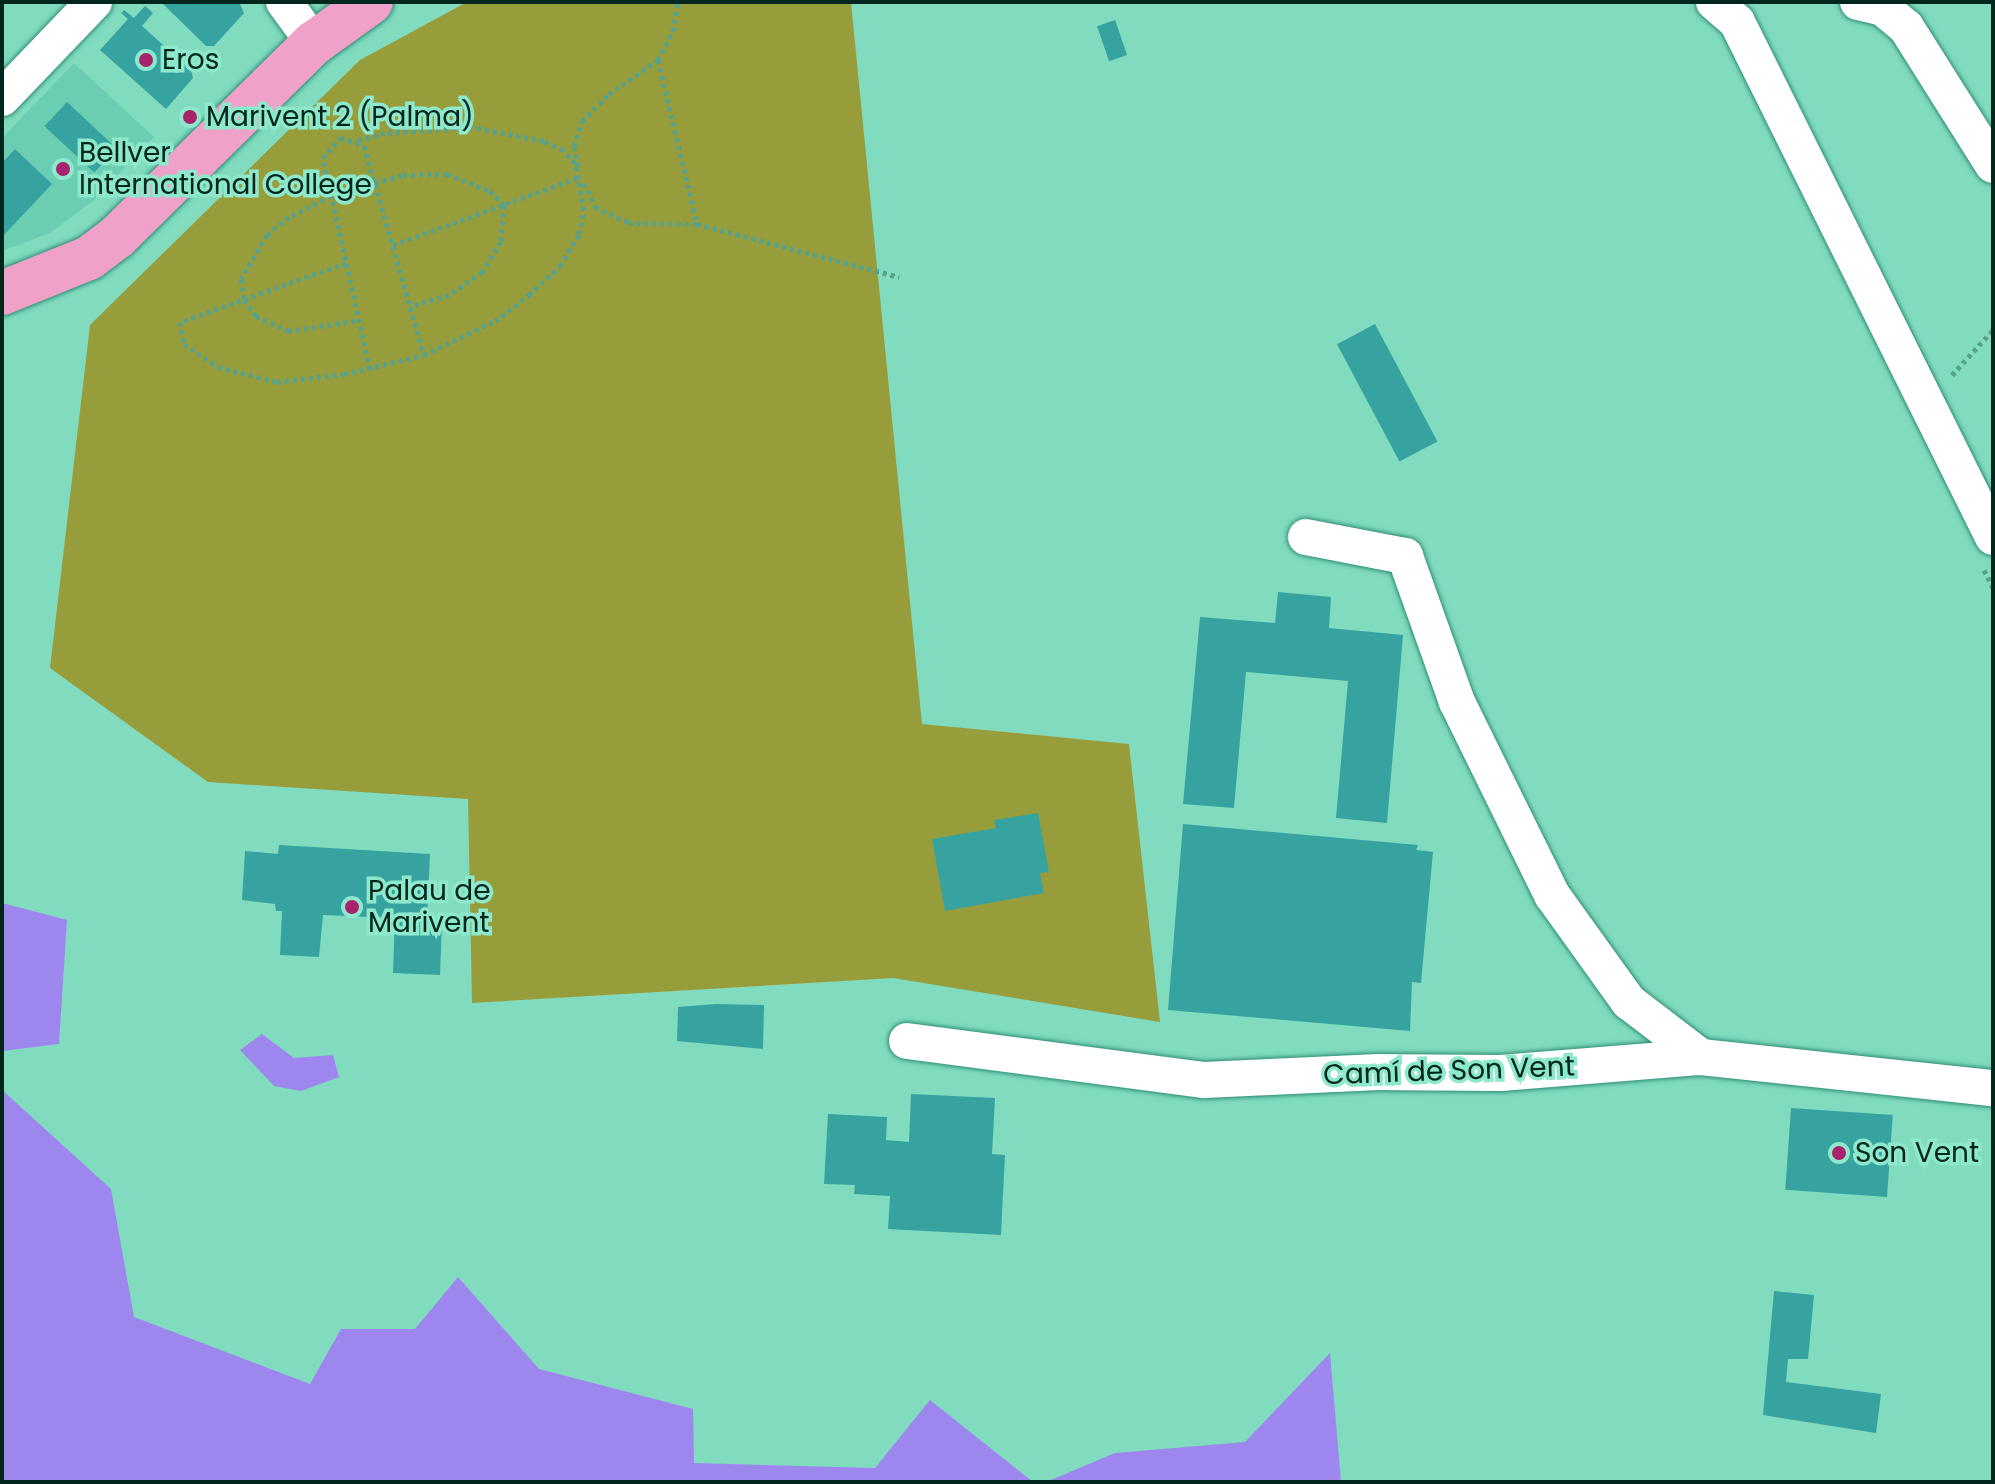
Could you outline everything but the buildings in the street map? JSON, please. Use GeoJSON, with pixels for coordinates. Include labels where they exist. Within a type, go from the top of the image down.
{"type":"FeatureCollection","features":[{"type":"Feature","properties":{"kind":"main road"},"geometry":{"type":"LineString","coordinates":[[2,293],[77,263],[118,236],[314,43],[371,2]]}},
{"type":"Feature","properties":{"kind":"street"},"geometry":{"type":"LineString","coordinates":[[2,98],[94,2]]}},
{"type":"Feature","properties":{"kind":"street"},"geometry":{"type":"LineString","coordinates":[[284,2],[314,43]]}},
{"type":"Feature","properties":{"kind":"street"},"geometry":{"type":"LineString","coordinates":[[1714,2],[1737,22],[1993,537]]}},
{"type":"Feature","properties":{"kind":"street"},"geometry":{"type":"LineString","coordinates":[[1858,2],[1883,8],[1906,27],[1993,165]]}},
{"type":"Feature","properties":{"kind":"street"},"geometry":{"type":"LineString","coordinates":[[1306,537],[1405,556],[1457,702],[1552,895],[1629,1002],[1701,1057]]}},
{"type":"Feature","properties":{"kind":"street","name":"Camí de Son Vent"},"geometry":{"type":"LineString","coordinates":[[907,1041],[1204,1080],[1379,1072],[1501,1073],[1701,1057],[1993,1088]]}},
{"type":"Feature","properties":{"kind":"path"},"geometry":{"type":"LineString","coordinates":[[346,263],[180,322],[184,344],[218,367],[277,382],[370,369],[424,355],[495,321],[560,266],[579,234],[584,210],[574,146],[582,121],[609,94],[658,60],[673,31],[678,2]]}},
{"type":"Feature","properties":{"kind":"path"},"geometry":{"type":"LineString","coordinates":[[658,60],[697,224]]}},
{"type":"Feature","properties":{"kind":"path"},"geometry":{"type":"LineString","coordinates":[[370,369],[323,158],[327,149],[340,138],[358,140],[424,129],[472,127],[513,133],[563,150],[581,177],[595,207],[629,223],[697,224],[899,277]]}},
{"type":"Feature","properties":{"kind":"path"},"geometry":{"type":"LineString","coordinates":[[358,140],[375,183],[424,355]]}},
{"type":"Feature","properties":{"kind":"path"},"geometry":{"type":"LineString","coordinates":[[375,183],[403,175],[447,174],[490,191],[504,205],[501,242],[482,272],[449,295],[410,306]]}},
{"type":"Feature","properties":{"kind":"path"},"geometry":{"type":"LineString","coordinates":[[393,245],[581,177]]}},
{"type":"Feature","properties":{"kind":"path"},"geometry":{"type":"LineString","coordinates":[[331,196],[289,217],[267,235],[241,279],[244,300],[256,316],[288,331],[359,320]]}},
{"type":"Feature","properties":{"kind":"path"},"geometry":{"type":"LineString","coordinates":[[1940,370],[1945,381],[1993,330]]}},
{"type":"Feature","properties":{"kind":"shaded area","name":"Bellver International College"},"geometry":{"type":"Polygon","coordinates":[[[74,63],[154,137],[94,200],[50,233],[2,251],[2,138],[74,63]]]}},
{"type":"Feature","properties":{"kind":"shaded area"},"geometry":{"type":"Polygon","coordinates":[[[2,903],[67,920],[59,1044],[2,1051],[2,903]]]}},
{"type":"Feature","properties":{"kind":"shaded area"},"geometry":{"type":"Polygon","coordinates":[[[262,1034],[294,1058],[333,1055],[339,1077],[301,1091],[274,1086],[240,1050],[262,1034]]]}},
{"type":"Feature","properties":{"kind":"shaded area"},"geometry":{"type":"Polygon","coordinates":[[[2,1090],[111,1189],[134,1317],[310,1384],[341,1329],[415,1329],[458,1277],[539,1369],[693,1409],[694,1463],[875,1468],[930,1400],[1033,1482],[2,1482],[2,1090]]]}},
{"type":"Feature","properties":{"kind":"shaded area"},"geometry":{"type":"Polygon","coordinates":[[[1330,1353],[1341,1482],[1046,1482],[1115,1453],[1245,1442],[1330,1353]]]}},
{"type":"Feature","properties":{"kind":"green space"},"geometry":{"type":"Polygon","coordinates":[[[467,2],[851,2],[922,724],[1129,744],[1160,1022],[893,978],[472,1003],[468,799],[208,782],[50,668],[90,325],[360,60],[467,2]]]}},
{"type":"Feature","properties":{"kind":"place","name":"Eros"},"geometry":{"type":"Point","coordinates":[146,60]}},
{"type":"Feature","properties":{"kind":"place","name":"Marivent 2 (Palma)"},"geometry":{"type":"Point","coordinates":[190,117]}},
{"type":"Feature","properties":{"kind":"place","name":"Bellver International College"},"geometry":{"type":"Point","coordinates":[63,169]}},
{"type":"Feature","properties":{"kind":"place","name":"Palau de Marivent"},"geometry":{"type":"Point","coordinates":[352,907]}},
{"type":"Feature","properties":{"kind":"place","name":"Son Vent"},"geometry":{"type":"Point","coordinates":[1839,1153]}}]}
